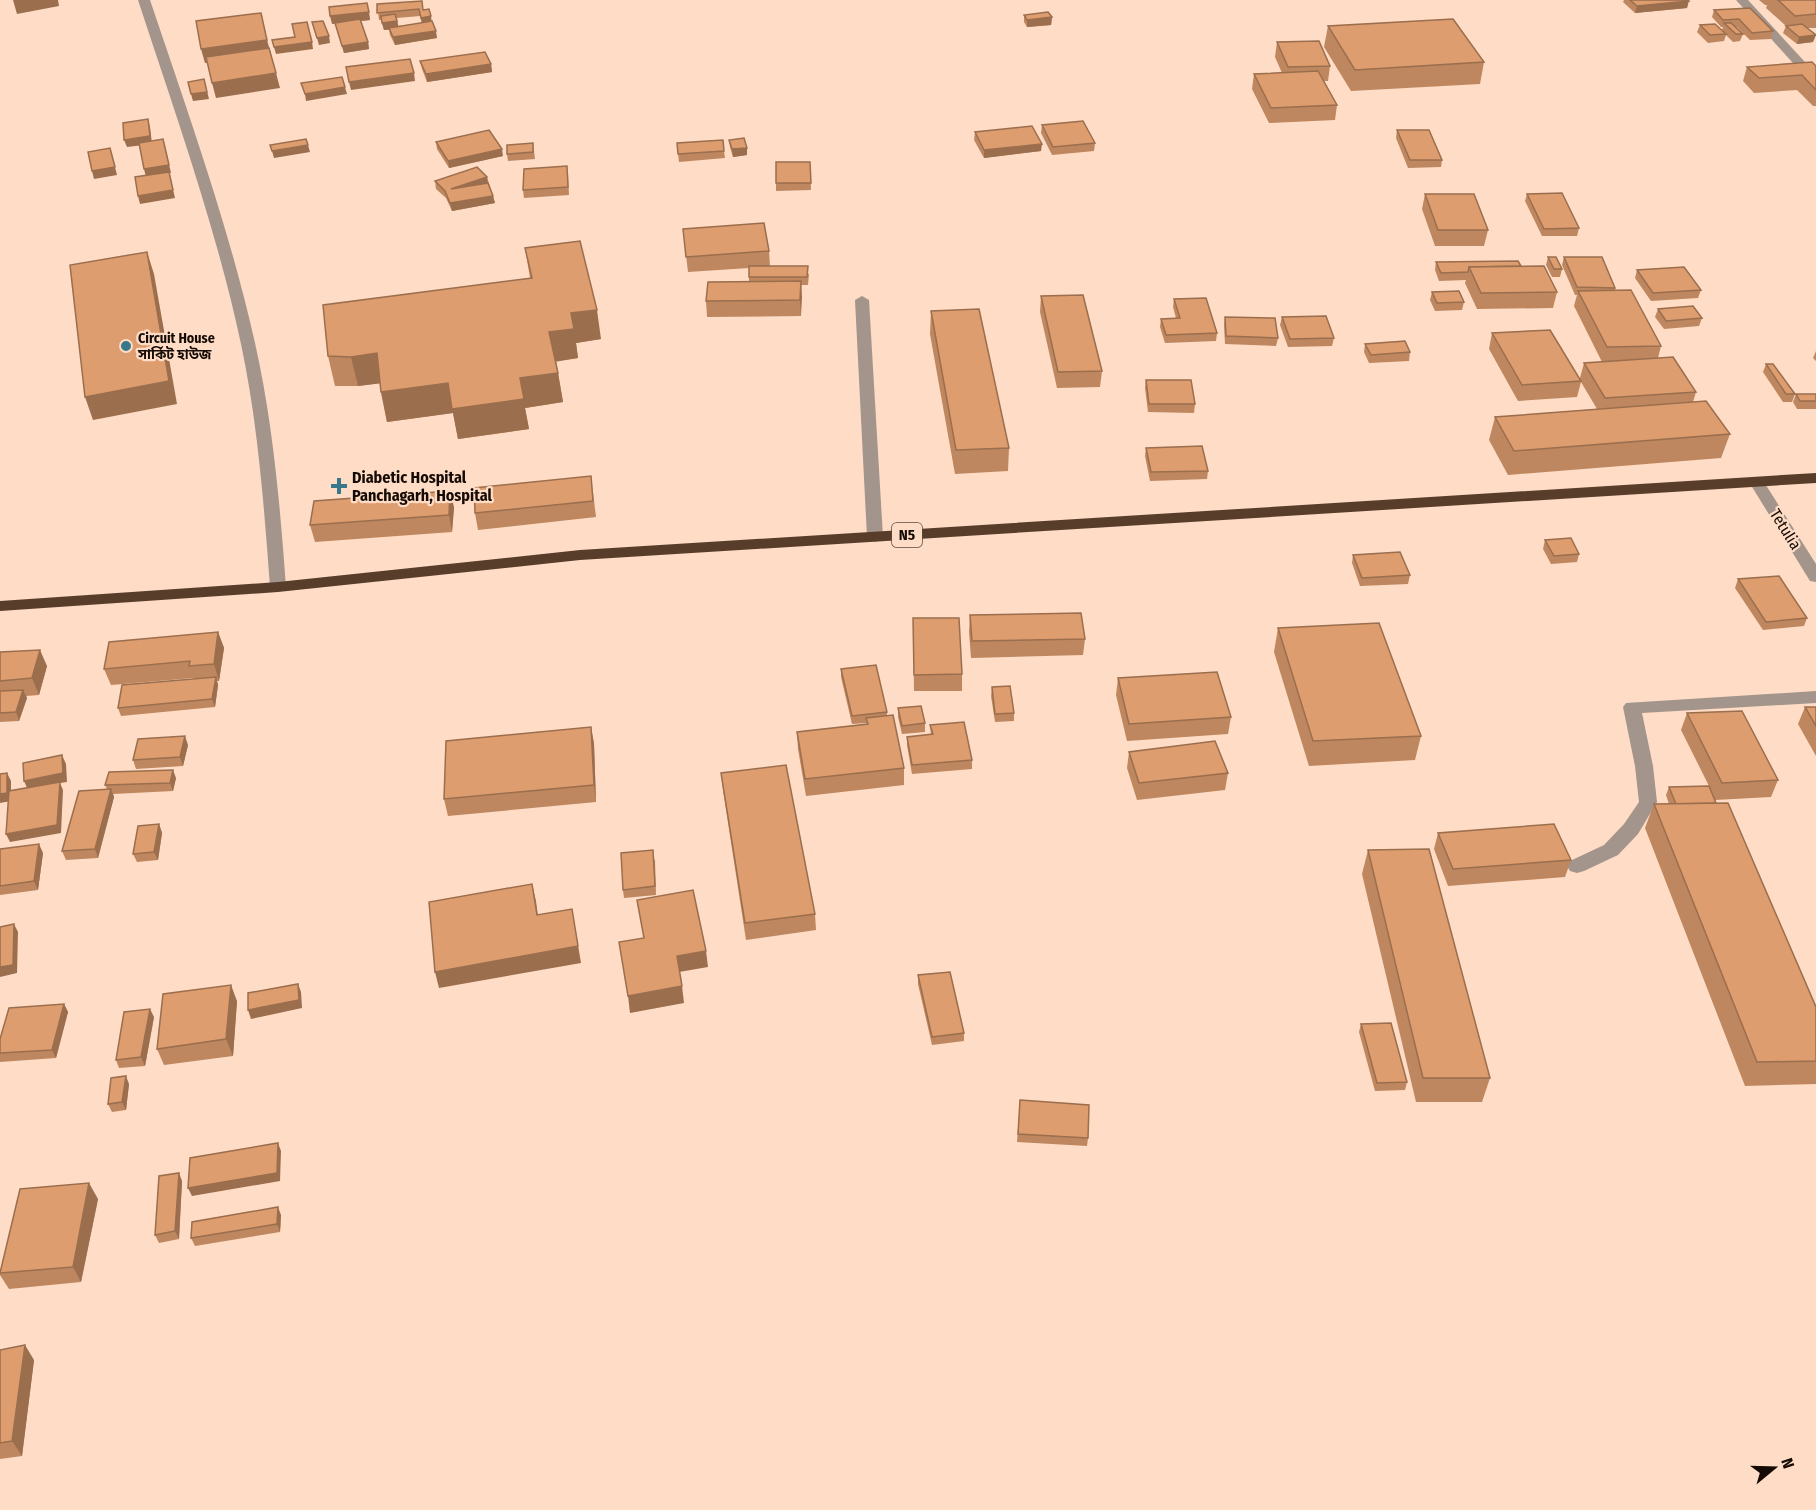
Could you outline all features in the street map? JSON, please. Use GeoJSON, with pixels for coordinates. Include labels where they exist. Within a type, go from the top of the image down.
{"type":"FeatureCollection","features":[{"type":"Feature","properties":{"kind":"highway","name":"N5"},"geometry":{"type":"LineString","coordinates":[[0,606],[278,587],[580,555],[1816,478]]}},
{"type":"Feature","properties":{"kind":"street"},"geometry":{"type":"LineString","coordinates":[[144,0],[214,216],[248,344],[271,490],[278,587]]}},
{"type":"Feature","properties":{"kind":"street"},"geometry":{"type":"LineString","coordinates":[[1742,0],[1816,81]]}},
{"type":"Feature","properties":{"kind":"street"},"geometry":{"type":"LineString","coordinates":[[862,300],[875,537]]}},
{"type":"Feature","properties":{"kind":"street","name":"Tetulia"},"geometry":{"type":"LineString","coordinates":[[1757,482],[1816,577]]}},
{"type":"Feature","properties":{"kind":"street"},"geometry":{"type":"LineString","coordinates":[[1577,866],[1611,850],[1631,829],[1648,802],[1644,766],[1632,707],[1816,697]]}},
{"type":"Feature","properties":{"kind":"building"},"geometry":{"type":"Polygon","coordinates":[[[1630,0],[1688,0],[1689,1],[1637,6],[1630,0]]]}},
{"type":"Feature","properties":{"kind":"building"},"geometry":{"type":"Polygon","coordinates":[[[1778,0],[1816,0],[1816,14],[1795,16],[1778,0]]]}},
{"type":"Feature","properties":{"kind":"building"},"geometry":{"type":"Polygon","coordinates":[[[422,1],[423,10],[429,9],[431,16],[421,18],[419,9],[377,13],[377,4],[422,1]]]}},
{"type":"Feature","properties":{"kind":"building"},"geometry":{"type":"Polygon","coordinates":[[[367,3],[369,12],[330,16],[329,7],[367,3]]]}},
{"type":"Feature","properties":{"kind":"building"},"geometry":{"type":"Polygon","coordinates":[[[1750,8],[1773,31],[1752,33],[1739,19],[1723,20],[1714,10],[1750,8]]]}},
{"type":"Feature","properties":{"kind":"building"},"geometry":{"type":"Polygon","coordinates":[[[1048,12],[1052,17],[1027,20],[1024,15],[1048,12]]]}},
{"type":"Feature","properties":{"kind":"building"},"geometry":{"type":"Polygon","coordinates":[[[261,13],[267,40],[201,49],[196,21],[261,13]]]}},
{"type":"Feature","properties":{"kind":"building"},"geometry":{"type":"Polygon","coordinates":[[[395,14],[397,21],[382,23],[381,16],[395,14]]]}},
{"type":"Feature","properties":{"kind":"building"},"geometry":{"type":"Polygon","coordinates":[[[360,19],[368,42],[342,46],[335,23],[360,19]]]}},
{"type":"Feature","properties":{"kind":"building"},"geometry":{"type":"Polygon","coordinates":[[[1453,19],[1484,62],[1355,70],[1328,26],[1453,19]]]}},
{"type":"Feature","properties":{"kind":"building"},"geometry":{"type":"Polygon","coordinates":[[[323,21],[329,36],[317,38],[312,22],[323,21]]]}},
{"type":"Feature","properties":{"kind":"building"},"geometry":{"type":"Polygon","coordinates":[[[432,21],[436,31],[393,37],[389,28],[432,21]]]}},
{"type":"Feature","properties":{"kind":"building"},"geometry":{"type":"Polygon","coordinates":[[[307,22],[312,42],[274,47],[272,40],[295,37],[292,24],[307,22]]]}},
{"type":"Feature","properties":{"kind":"building"},"geometry":{"type":"Polygon","coordinates":[[[1724,23],[1731,23],[1743,34],[1736,34],[1724,23]]]}},
{"type":"Feature","properties":{"kind":"building"},"geometry":{"type":"Polygon","coordinates":[[[1715,24],[1726,34],[1710,35],[1700,25],[1715,24]]]}},
{"type":"Feature","properties":{"kind":"building"},"geometry":{"type":"Polygon","coordinates":[[[1802,24],[1816,35],[1799,37],[1786,26],[1802,24]]]}},
{"type":"Feature","properties":{"kind":"building"},"geometry":{"type":"Polygon","coordinates":[[[1319,41],[1330,66],[1288,67],[1277,42],[1319,41]]]}},
{"type":"Feature","properties":{"kind":"building"},"geometry":{"type":"Polygon","coordinates":[[[269,48],[276,73],[212,83],[206,57],[269,48]]]}},
{"type":"Feature","properties":{"kind":"building"},"geometry":{"type":"Polygon","coordinates":[[[485,52],[491,64],[426,74],[420,61],[485,52]]]}},
{"type":"Feature","properties":{"kind":"building"},"geometry":{"type":"Polygon","coordinates":[[[410,59],[414,73],[349,82],[346,67],[410,59]]]}},
{"type":"Feature","properties":{"kind":"building"},"geometry":{"type":"Polygon","coordinates":[[[1812,62],[1816,66],[1816,90],[1802,75],[1759,78],[1747,67],[1812,62]]]}},
{"type":"Feature","properties":{"kind":"building"},"geometry":{"type":"Polygon","coordinates":[[[1318,71],[1337,105],[1271,108],[1254,74],[1318,71]]]}},
{"type":"Feature","properties":{"kind":"building"},"geometry":{"type":"Polygon","coordinates":[[[342,77],[345,87],[305,94],[301,83],[342,77]]]}},
{"type":"Feature","properties":{"kind":"building"},"geometry":{"type":"Polygon","coordinates":[[[204,79],[207,92],[191,94],[188,82],[204,79]]]}},
{"type":"Feature","properties":{"kind":"building"},"geometry":{"type":"Polygon","coordinates":[[[148,119],[150,136],[124,140],[123,123],[148,119]]]}},
{"type":"Feature","properties":{"kind":"building"},"geometry":{"type":"Polygon","coordinates":[[[1083,121],[1095,143],[1053,147],[1042,125],[1083,121]]]}},
{"type":"Feature","properties":{"kind":"building"},"geometry":{"type":"Polygon","coordinates":[[[1032,126],[1042,144],[984,150],[975,132],[1032,126]]]}},
{"type":"Feature","properties":{"kind":"building"},"geometry":{"type":"Polygon","coordinates":[[[489,130],[502,149],[448,161],[436,142],[489,130]]]}},
{"type":"Feature","properties":{"kind":"building"},"geometry":{"type":"Polygon","coordinates":[[[1397,130],[1429,130],[1442,160],[1410,160],[1397,130]]]}},
{"type":"Feature","properties":{"kind":"building"},"geometry":{"type":"Polygon","coordinates":[[[744,138],[747,148],[732,149],[729,140],[744,138]]]}},
{"type":"Feature","properties":{"kind":"building"},"geometry":{"type":"Polygon","coordinates":[[[163,139],[169,165],[144,169],[139,143],[163,139]]]}},
{"type":"Feature","properties":{"kind":"building"},"geometry":{"type":"Polygon","coordinates":[[[306,139],[308,145],[272,151],[270,145],[306,139]]]}},
{"type":"Feature","properties":{"kind":"building"},"geometry":{"type":"Polygon","coordinates":[[[723,140],[724,151],[678,154],[677,143],[723,140]]]}},
{"type":"Feature","properties":{"kind":"building"},"geometry":{"type":"Polygon","coordinates":[[[533,143],[533,152],[507,154],[507,145],[533,143]]]}},
{"type":"Feature","properties":{"kind":"building"},"geometry":{"type":"Polygon","coordinates":[[[110,148],[115,167],[92,171],[88,152],[110,148]]]}},
{"type":"Feature","properties":{"kind":"building"},"geometry":{"type":"Polygon","coordinates":[[[776,162],[810,162],[811,183],[776,183],[776,162]]]}},
{"type":"Feature","properties":{"kind":"building"},"geometry":{"type":"Polygon","coordinates":[[[567,166],[568,187],[523,190],[524,169],[567,166]]]}},
{"type":"Feature","properties":{"kind":"building"},"geometry":{"type":"Polygon","coordinates":[[[477,167],[487,177],[451,189],[488,183],[493,196],[450,203],[445,191],[435,181],[477,167]]]}},
{"type":"Feature","properties":{"kind":"building"},"geometry":{"type":"Polygon","coordinates":[[[169,172],[173,190],[138,196],[135,177],[169,172]]]}},
{"type":"Feature","properties":{"kind":"building"},"geometry":{"type":"Polygon","coordinates":[[[1562,193],[1579,228],[1544,229],[1527,194],[1562,193]]]}},
{"type":"Feature","properties":{"kind":"building"},"geometry":{"type":"Polygon","coordinates":[[[1425,194],[1474,194],[1488,230],[1438,230],[1425,194]]]}},
{"type":"Feature","properties":{"kind":"building"},"geometry":{"type":"Polygon","coordinates":[[[764,223],[769,251],[686,257],[683,229],[764,223]]]}},
{"type":"Feature","properties":{"kind":"building"},"geometry":{"type":"Polygon","coordinates":[[[580,241],[597,310],[571,313],[574,329],[549,332],[558,373],[520,378],[524,399],[452,409],[448,383],[381,392],[377,353],[351,357],[328,356],[323,305],[532,278],[525,248],[580,241]]]}},
{"type":"Feature","properties":{"kind":"building","name":"Circuit House সার্কিট হাউজ"},"geometry":{"type":"Polygon","coordinates":[[[147,252],[169,381],[85,397],[70,265],[147,252]]]}},
{"type":"Feature","properties":{"kind":"building"},"geometry":{"type":"Polygon","coordinates":[[[1548,257],[1556,257],[1562,269],[1554,269],[1548,257]]]}},
{"type":"Feature","properties":{"kind":"building"},"geometry":{"type":"Polygon","coordinates":[[[1564,257],[1602,257],[1615,288],[1577,287],[1564,257]]]}},
{"type":"Feature","properties":{"kind":"building"},"geometry":{"type":"Polygon","coordinates":[[[1518,261],[1521,266],[1469,267],[1468,272],[1441,273],[1436,262],[1518,261]]]}},
{"type":"Feature","properties":{"kind":"building"},"geometry":{"type":"Polygon","coordinates":[[[749,266],[808,266],[807,277],[749,277],[749,266]]]}},
{"type":"Feature","properties":{"kind":"building"},"geometry":{"type":"Polygon","coordinates":[[[1544,266],[1557,292],[1481,293],[1469,267],[1544,266]]]}},
{"type":"Feature","properties":{"kind":"building"},"geometry":{"type":"Polygon","coordinates":[[[1684,267],[1701,290],[1653,293],[1637,270],[1684,267]]]}},
{"type":"Feature","properties":{"kind":"building"},"geometry":{"type":"Polygon","coordinates":[[[801,281],[800,300],[706,301],[708,282],[801,281]]]}},
{"type":"Feature","properties":{"kind":"building"},"geometry":{"type":"Polygon","coordinates":[[[1631,290],[1661,346],[1607,347],[1578,291],[1631,290]]]}},
{"type":"Feature","properties":{"kind":"building"},"geometry":{"type":"Polygon","coordinates":[[[1459,291],[1464,302],[1437,303],[1432,292],[1459,291]]]}},
{"type":"Feature","properties":{"kind":"building"},"geometry":{"type":"Polygon","coordinates":[[[1083,295],[1102,371],[1058,372],[1041,296],[1083,295]]]}},
{"type":"Feature","properties":{"kind":"building"},"geometry":{"type":"Polygon","coordinates":[[[1206,298],[1217,333],[1166,335],[1161,319],[1180,318],[1174,299],[1206,298]]]}},
{"type":"Feature","properties":{"kind":"building"},"geometry":{"type":"Polygon","coordinates":[[[1693,306],[1702,318],[1666,321],[1658,309],[1693,306]]]}},
{"type":"Feature","properties":{"kind":"building"},"geometry":{"type":"Polygon","coordinates":[[[979,309],[1009,448],[956,450],[931,311],[979,309]]]}},
{"type":"Feature","properties":{"kind":"building"},"geometry":{"type":"Polygon","coordinates":[[[1326,316],[1334,338],[1290,339],[1282,317],[1326,316]]]}},
{"type":"Feature","properties":{"kind":"building"},"geometry":{"type":"Polygon","coordinates":[[[1225,317],[1275,318],[1278,338],[1226,336],[1225,317]]]}},
{"type":"Feature","properties":{"kind":"building"},"geometry":{"type":"Polygon","coordinates":[[[1550,330],[1581,381],[1522,385],[1492,333],[1550,330]]]}},
{"type":"Feature","properties":{"kind":"building"},"geometry":{"type":"Polygon","coordinates":[[[1405,341],[1410,352],[1371,355],[1365,344],[1405,341]]]}},
{"type":"Feature","properties":{"kind":"building"},"geometry":{"type":"Polygon","coordinates":[[[1673,357],[1696,392],[1605,398],[1584,363],[1673,357]]]}},
{"type":"Feature","properties":{"kind":"building"},"geometry":{"type":"Polygon","coordinates":[[[1766,364],[1773,364],[1795,394],[1786,394],[1766,364]]]}},
{"type":"Feature","properties":{"kind":"building"},"geometry":{"type":"Polygon","coordinates":[[[1146,380],[1191,380],[1195,404],[1149,404],[1146,380]]]}},
{"type":"Feature","properties":{"kind":"building"},"geometry":{"type":"Polygon","coordinates":[[[1796,394],[1816,394],[1816,401],[1800,401],[1796,394]]]}},
{"type":"Feature","properties":{"kind":"building"},"geometry":{"type":"Polygon","coordinates":[[[1706,401],[1730,434],[1514,451],[1495,417],[1706,401]]]}},
{"type":"Feature","properties":{"kind":"building"},"geometry":{"type":"Polygon","coordinates":[[[1202,446],[1208,471],[1151,472],[1146,448],[1202,446]]]}},
{"type":"Feature","properties":{"kind":"building"},"geometry":{"type":"Polygon","coordinates":[[[591,476],[593,501],[475,513],[474,488],[591,476]]]}},
{"type":"Feature","properties":{"kind":"building"},"geometry":{"type":"Polygon","coordinates":[[[450,491],[449,515],[310,525],[314,501],[450,491]]]}},
{"type":"Feature","properties":{"kind":"building"},"geometry":{"type":"Polygon","coordinates":[[[1571,538],[1579,554],[1554,556],[1545,540],[1571,538]]]}},
{"type":"Feature","properties":{"kind":"building"},"geometry":{"type":"Polygon","coordinates":[[[1400,552],[1410,575],[1362,578],[1353,555],[1400,552]]]}},
{"type":"Feature","properties":{"kind":"building"},"geometry":{"type":"Polygon","coordinates":[[[1779,576],[1807,618],[1766,622],[1738,579],[1779,576]]]}},
{"type":"Feature","properties":{"kind":"building"},"geometry":{"type":"Polygon","coordinates":[[[1081,613],[1085,639],[972,641],[970,615],[1081,613]]]}},
{"type":"Feature","properties":{"kind":"building"},"geometry":{"type":"Polygon","coordinates":[[[913,618],[959,618],[962,674],[914,675],[913,618]]]}},
{"type":"Feature","properties":{"kind":"building"},"geometry":{"type":"Polygon","coordinates":[[[1379,623],[1421,736],[1313,741],[1278,628],[1379,623]]]}},
{"type":"Feature","properties":{"kind":"building"},"geometry":{"type":"Polygon","coordinates":[[[218,632],[214,664],[189,666],[190,661],[104,669],[109,642],[218,632]]]}},
{"type":"Feature","properties":{"kind":"building"},"geometry":{"type":"Polygon","coordinates":[[[40,650],[32,678],[0,681],[0,652],[40,650]]]}},
{"type":"Feature","properties":{"kind":"building"},"geometry":{"type":"Polygon","coordinates":[[[876,665],[887,712],[852,716],[841,669],[876,665]]]}},
{"type":"Feature","properties":{"kind":"building"},"geometry":{"type":"Polygon","coordinates":[[[1217,672],[1231,717],[1129,724],[1118,678],[1217,672]]]}},
{"type":"Feature","properties":{"kind":"building"},"geometry":{"type":"Polygon","coordinates":[[[216,677],[212,699],[118,708],[122,685],[216,677]]]}},
{"type":"Feature","properties":{"kind":"building"},"geometry":{"type":"Polygon","coordinates":[[[1010,686],[1014,713],[995,714],[992,687],[1010,686]]]}},
{"type":"Feature","properties":{"kind":"building"},"geometry":{"type":"Polygon","coordinates":[[[23,690],[16,712],[0,713],[0,691],[23,690]]]}},
{"type":"Feature","properties":{"kind":"building"},"geometry":{"type":"Polygon","coordinates":[[[921,706],[925,723],[902,726],[898,708],[921,706]]]}},
{"type":"Feature","properties":{"kind":"building"},"geometry":{"type":"Polygon","coordinates":[[[1805,707],[1816,707],[1816,726],[1805,707]]]}},
{"type":"Feature","properties":{"kind":"building"},"geometry":{"type":"Polygon","coordinates":[[[1742,711],[1778,780],[1722,783],[1687,713],[1742,711]]]}},
{"type":"Feature","properties":{"kind":"building"},"geometry":{"type":"Polygon","coordinates":[[[893,715],[904,768],[805,779],[797,732],[868,724],[866,718],[893,715]]]}},
{"type":"Feature","properties":{"kind":"building"},"geometry":{"type":"Polygon","coordinates":[[[964,722],[972,760],[912,765],[907,737],[933,734],[930,725],[964,722]]]}},
{"type":"Feature","properties":{"kind":"building"},"geometry":{"type":"Polygon","coordinates":[[[591,727],[594,785],[444,799],[446,741],[591,727]]]}},
{"type":"Feature","properties":{"kind":"building"},"geometry":{"type":"Polygon","coordinates":[[[185,736],[180,757],[133,760],[138,739],[185,736]]]}},
{"type":"Feature","properties":{"kind":"building"},"geometry":{"type":"Polygon","coordinates":[[[1215,741],[1228,773],[1139,783],[1129,752],[1215,741]]]}},
{"type":"Feature","properties":{"kind":"building"},"geometry":{"type":"Polygon","coordinates":[[[62,755],[63,773],[24,781],[23,763],[62,755]]]}},
{"type":"Feature","properties":{"kind":"building"},"geometry":{"type":"Polygon","coordinates":[[[786,765],[815,914],[745,923],[721,773],[786,765]]]}},
{"type":"Feature","properties":{"kind":"building"},"geometry":{"type":"Polygon","coordinates":[[[173,770],[170,783],[105,785],[109,772],[173,770]]]}},
{"type":"Feature","properties":{"kind":"building"},"geometry":{"type":"Polygon","coordinates":[[[7,773],[7,793],[0,794],[0,774],[7,773]]]}},
{"type":"Feature","properties":{"kind":"building"},"geometry":{"type":"Polygon","coordinates":[[[60,782],[57,825],[6,834],[9,791],[60,782]]]}},
{"type":"Feature","properties":{"kind":"building"},"geometry":{"type":"Polygon","coordinates":[[[1709,786],[1716,803],[1676,804],[1669,787],[1709,786]]]}},
{"type":"Feature","properties":{"kind":"building"},"geometry":{"type":"Polygon","coordinates":[[[111,789],[95,849],[62,851],[79,791],[111,789]]]}},
{"type":"Feature","properties":{"kind":"building"},"geometry":{"type":"Polygon","coordinates":[[[1728,803],[1816,1007],[1816,1061],[1757,1062],[1654,804],[1728,803]]]}},
{"type":"Feature","properties":{"kind":"building"},"geometry":{"type":"Polygon","coordinates":[[[159,824],[154,852],[133,854],[138,826],[159,824]]]}},
{"type":"Feature","properties":{"kind":"building"},"geometry":{"type":"Polygon","coordinates":[[[1554,824],[1571,860],[1453,869],[1438,833],[1554,824]]]}},
{"type":"Feature","properties":{"kind":"building"},"geometry":{"type":"Polygon","coordinates":[[[39,844],[34,881],[0,886],[0,849],[39,844]]]}},
{"type":"Feature","properties":{"kind":"building"},"geometry":{"type":"Polygon","coordinates":[[[1429,849],[1490,1078],[1423,1078],[1368,850],[1429,849]]]}},
{"type":"Feature","properties":{"kind":"building"},"geometry":{"type":"Polygon","coordinates":[[[653,850],[655,886],[623,890],[621,853],[653,850]]]}},
{"type":"Feature","properties":{"kind":"building"},"geometry":{"type":"Polygon","coordinates":[[[532,884],[537,915],[572,909],[578,946],[435,972],[429,902],[532,884]]]}},
{"type":"Feature","properties":{"kind":"building"},"geometry":{"type":"Polygon","coordinates":[[[693,890],[706,951],[677,956],[682,986],[628,996],[619,942],[644,938],[637,900],[693,890]]]}},
{"type":"Feature","properties":{"kind":"building"},"geometry":{"type":"Polygon","coordinates":[[[14,924],[13,965],[0,967],[0,927],[14,924]]]}},
{"type":"Feature","properties":{"kind":"building"},"geometry":{"type":"Polygon","coordinates":[[[950,972],[964,1033],[932,1037],[918,975],[950,972]]]}},
{"type":"Feature","properties":{"kind":"building"},"geometry":{"type":"Polygon","coordinates":[[[298,984],[299,1000],[248,1010],[248,993],[298,984]]]}},
{"type":"Feature","properties":{"kind":"building"},"geometry":{"type":"Polygon","coordinates":[[[231,985],[226,1039],[157,1049],[163,994],[231,985]]]}},
{"type":"Feature","properties":{"kind":"building"},"geometry":{"type":"Polygon","coordinates":[[[64,1004],[52,1050],[0,1053],[0,1039],[9,1008],[64,1004]]]}},
{"type":"Feature","properties":{"kind":"building"},"geometry":{"type":"Polygon","coordinates":[[[150,1009],[141,1057],[116,1060],[124,1012],[150,1009]]]}},
{"type":"Feature","properties":{"kind":"building"},"geometry":{"type":"Polygon","coordinates":[[[1391,1023],[1407,1082],[1377,1083],[1361,1024],[1391,1023]]]}},
{"type":"Feature","properties":{"kind":"building"},"geometry":{"type":"Polygon","coordinates":[[[126,1076],[122,1102],[108,1104],[111,1078],[126,1076]]]}},
{"type":"Feature","properties":{"kind":"building"},"geometry":{"type":"Polygon","coordinates":[[[1020,1100],[1089,1105],[1088,1138],[1018,1134],[1020,1100]]]}},
{"type":"Feature","properties":{"kind":"building"},"geometry":{"type":"Polygon","coordinates":[[[278,1143],[277,1173],[188,1188],[190,1158],[278,1143]]]}},
{"type":"Feature","properties":{"kind":"building"},"geometry":{"type":"Polygon","coordinates":[[[179,1173],[175,1231],[155,1235],[159,1176],[179,1173]]]}},
{"type":"Feature","properties":{"kind":"building"},"geometry":{"type":"Polygon","coordinates":[[[89,1183],[73,1267],[0,1273],[20,1189],[89,1183]]]}},
{"type":"Feature","properties":{"kind":"building"},"geometry":{"type":"Polygon","coordinates":[[[278,1207],[277,1224],[191,1238],[192,1222],[278,1207]]]}},
{"type":"Feature","properties":{"kind":"building"},"geometry":{"type":"Polygon","coordinates":[[[25,1345],[12,1441],[0,1443],[0,1350],[25,1345]]]}},
{"type":"Feature","properties":{"kind":"place","name":"Circuit House সার্কিট হাউজ"},"geometry":{"type":"Point","coordinates":[126,346]}},
{"type":"Feature","properties":{"kind":"place","name":"Diabetic Hospital Panchagarh, Hospital"},"geometry":{"type":"Point","coordinates":[339,486]}}]}
